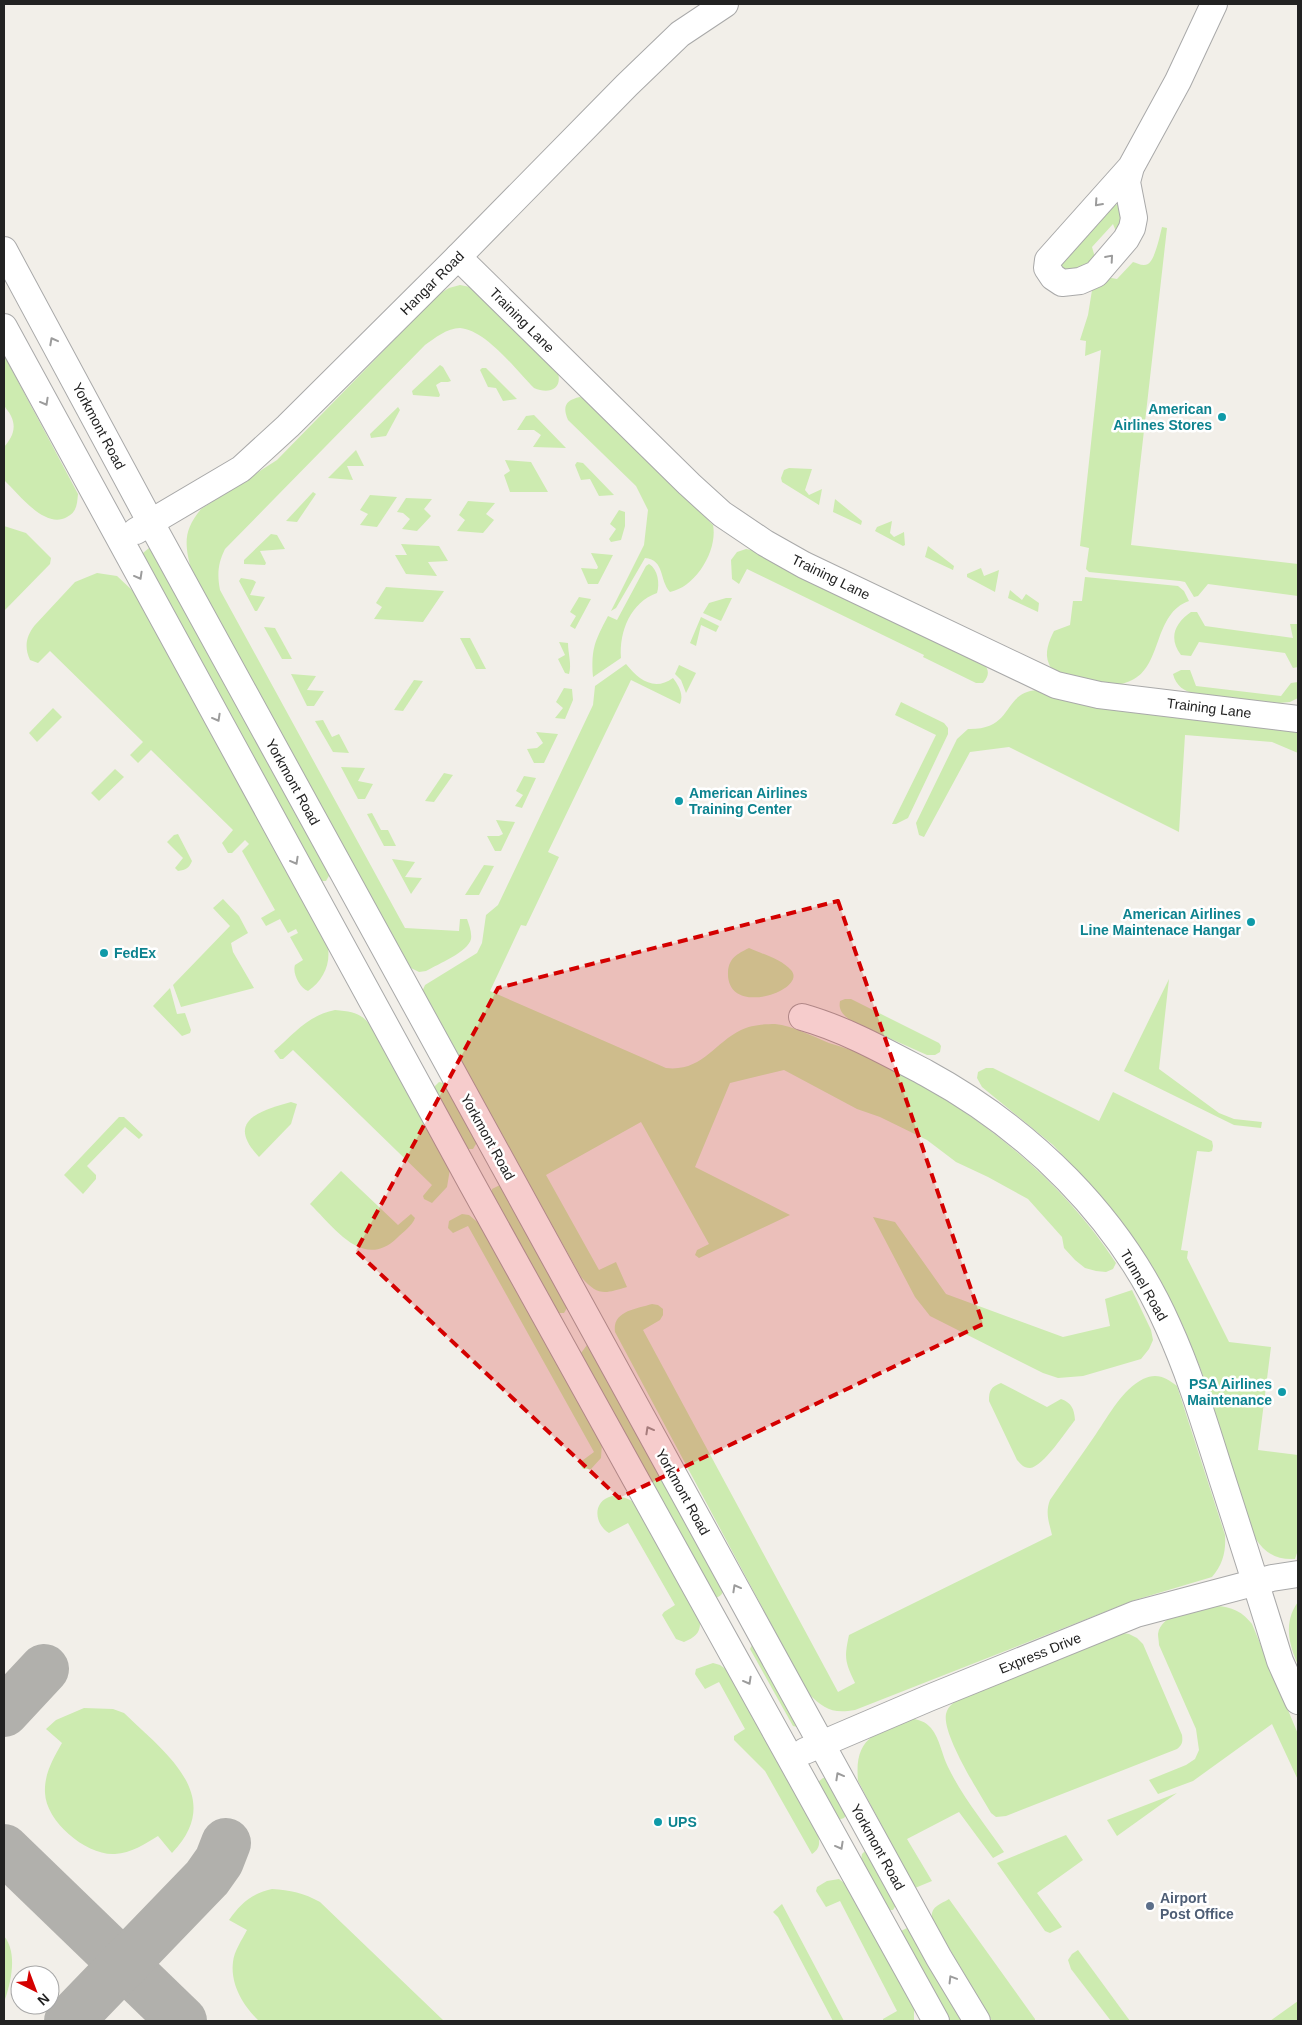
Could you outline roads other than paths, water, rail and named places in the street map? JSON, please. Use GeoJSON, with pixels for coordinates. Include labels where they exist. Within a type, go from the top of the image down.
{"type":"FeatureCollection","features":[{"type":"Feature","properties":{"kind":"street","name":"Hangar Road"},"geometry":{"type":"LineString","coordinates":[[120,540],[241,469],[288,426],[458,257],[627,84],[674,40],[726,4]]}},
{"type":"Feature","properties":{"kind":"street"},"geometry":{"type":"LineString","coordinates":[[1131,167],[1178,81],[1214,4]]}},
{"type":"Feature","properties":{"kind":"street","name":"Yorkmont Road"},"geometry":{"type":"LineString","coordinates":[[4,250],[151,523],[502,1163],[939,1958],[977,2021]]}},
{"type":"Feature","properties":{"kind":"street","name":"Training Lane"},"geometry":{"type":"LineString","coordinates":[[458,257],[689,484],[722,514],[765,543],[796,560],[1056,685],[1099,695],[1298,719]]}},
{"type":"Feature","properties":{"kind":"street"},"geometry":{"type":"LineString","coordinates":[[4,327],[374,1006],[883,1922],[936,2021]]}},
{"type":"Feature","properties":{"kind":"street"},"geometry":{"type":"LineString","coordinates":[[374,1006],[406,988]]}},
{"type":"Feature","properties":{"kind":"street","name":"Tunnel Road"},"geometry":{"type":"LineString","coordinates":[[802,1017],[848,1034],[896,1057],[947,1084],[988,1111],[1060,1171],[1096,1211],[1142,1278],[1168,1324],[1189,1376],[1280,1661],[1298,1702]]}},
{"type":"Feature","properties":{"kind":"street"},"geometry":{"type":"LineString","coordinates":[[472,1184],[502,1163]]}},
{"type":"Feature","properties":{"kind":"street"},"geometry":{"type":"LineString","coordinates":[[556,1335],[587,1317]]}},
{"type":"Feature","properties":{"kind":"street","name":"Express Drive"},"geometry":{"type":"LineString","coordinates":[[790,1757],[1136,1614],[1256,1582],[1298,1574]]}},
{"type":"Feature","properties":{"kind":"street"},"geometry":{"type":"LineString","coordinates":[[724,1638],[755,1622]]}},
{"type":"Feature","properties":{"kind":"street"},"geometry":{"type":"LineString","coordinates":[[883,1922],[912,1907]]}},
{"type":"Feature","properties":{"kind":"place","name":"American Airlines Stores"},"geometry":{"type":"Point","coordinates":[1222,417]}},
{"type":"Feature","properties":{"kind":"place","name":"American Airlines Training Center"},"geometry":{"type":"Point","coordinates":[679,801]}},
{"type":"Feature","properties":{"kind":"place","name":"American Airlines Line Maintenace Hangar"},"geometry":{"type":"Point","coordinates":[1251,922]}},
{"type":"Feature","properties":{"kind":"place","name":"FedEx"},"geometry":{"type":"Point","coordinates":[104,953]}},
{"type":"Feature","properties":{"kind":"place","name":"PSA Airlines Maintenance"},"geometry":{"type":"Point","coordinates":[1282,1392]}},
{"type":"Feature","properties":{"kind":"place","name":"UPS"},"geometry":{"type":"Point","coordinates":[658,1822]}},
{"type":"Feature","properties":{"kind":"place","name":"Airport Post Office"},"geometry":{"type":"Point","coordinates":[1150,1906]}}]}
